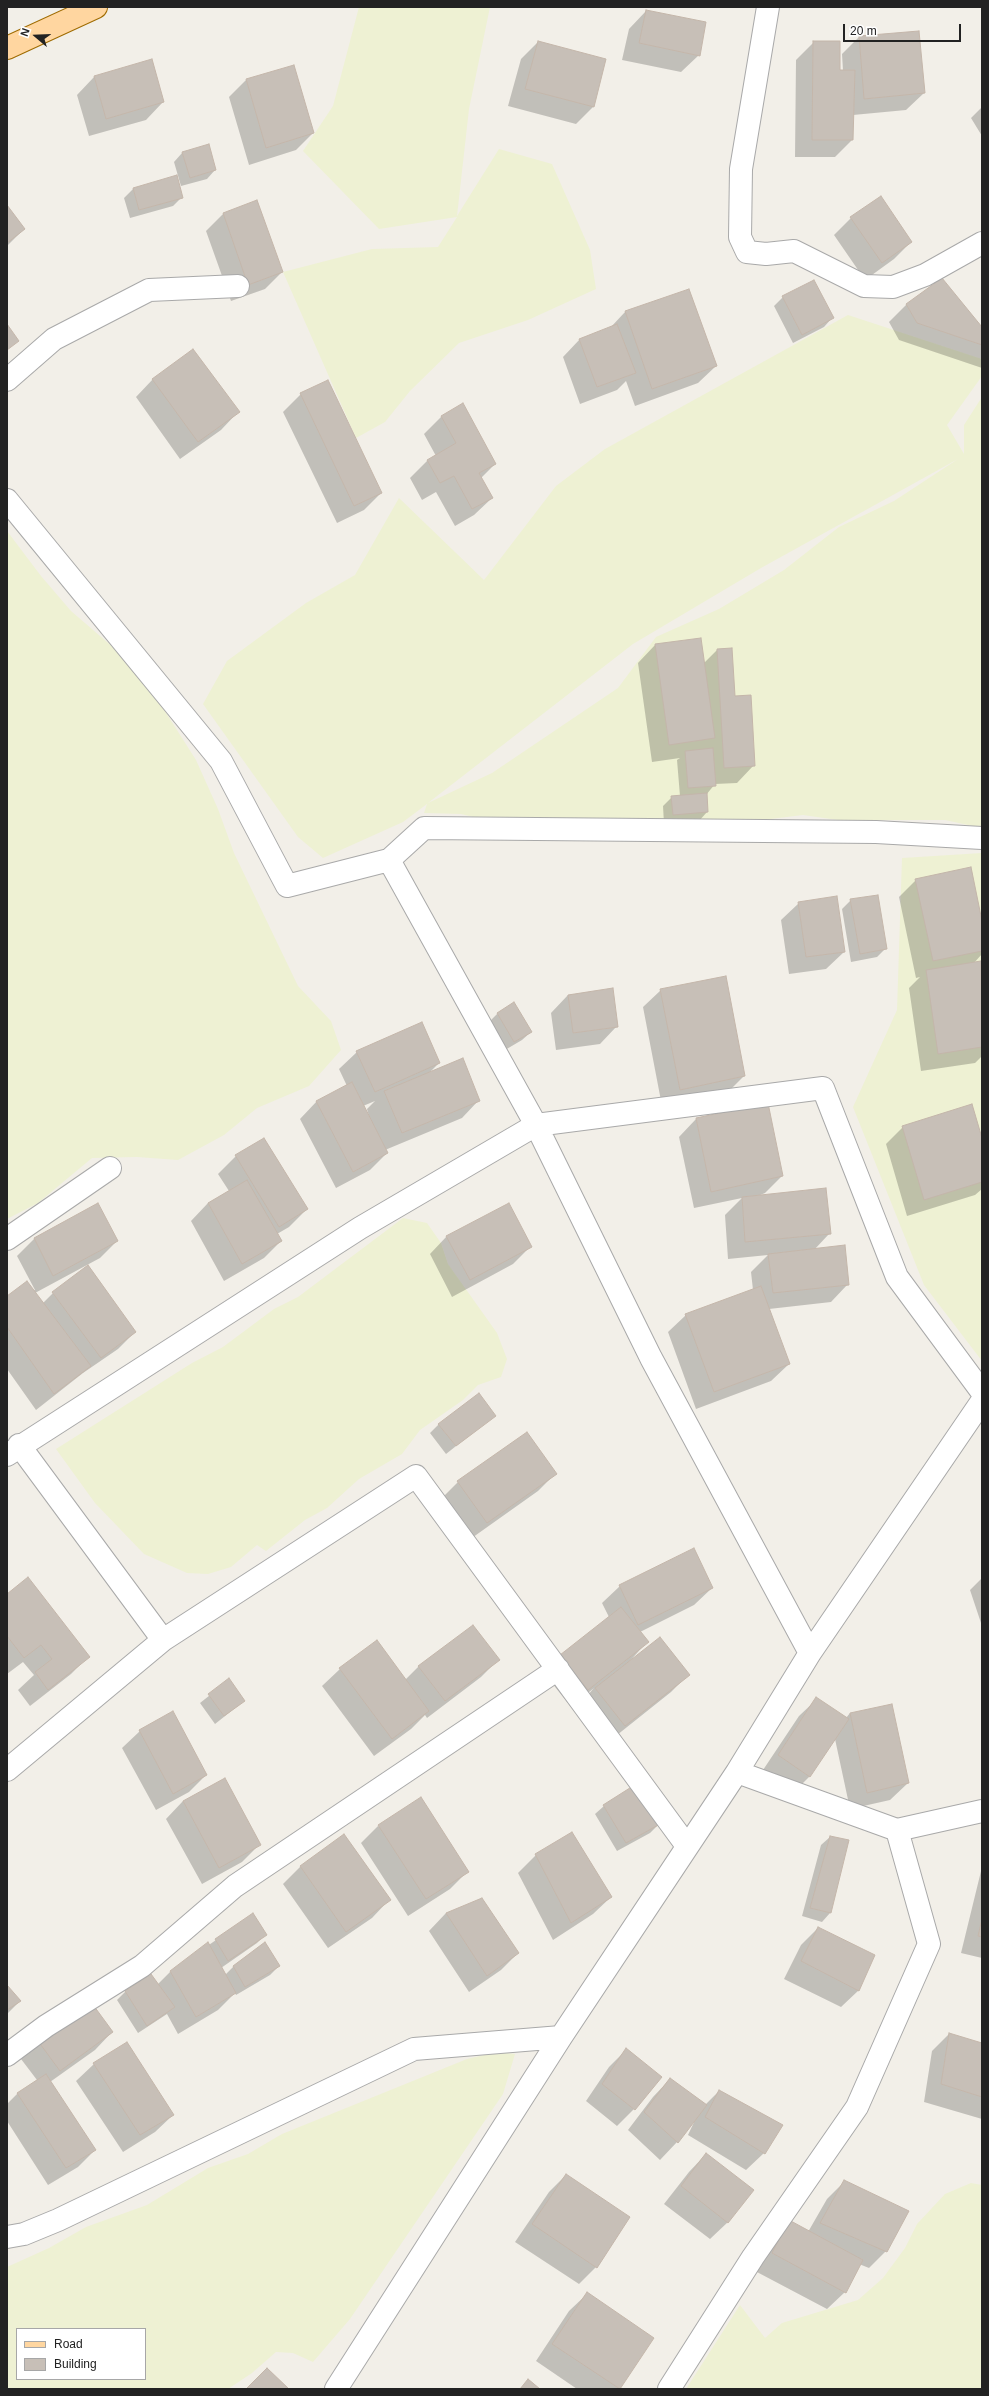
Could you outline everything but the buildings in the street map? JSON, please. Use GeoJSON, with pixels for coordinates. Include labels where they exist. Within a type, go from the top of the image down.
{"type":"FeatureCollection","features":[{"type":"Feature","properties":{"kind":"main road"},"geometry":{"type":"LineString","coordinates":[[7,48],[96,7]]}},
{"type":"Feature","properties":{"kind":"street"},"geometry":{"type":"LineString","coordinates":[[768,7],[741,168],[740,237],[747,252],[766,254],[794,251],[864,286],[893,287],[925,275],[982,243]]}},
{"type":"Feature","properties":{"kind":"street"},"geometry":{"type":"LineString","coordinates":[[7,380],[54,339],[149,290],[238,286]]}},
{"type":"Feature","properties":{"kind":"street"},"geometry":{"type":"LineString","coordinates":[[7,500],[221,761],[286,886],[389,860],[424,828],[876,832],[982,838]]}},
{"type":"Feature","properties":{"kind":"street"},"geometry":{"type":"LineString","coordinates":[[389,860],[536,1125],[651,1358],[810,1653]]}},
{"type":"Feature","properties":{"kind":"street"},"geometry":{"type":"LineString","coordinates":[[163,1640],[13,1450],[360,1228],[536,1125],[822,1088],[897,1277],[982,1392]]}},
{"type":"Feature","properties":{"kind":"street"},"geometry":{"type":"LineString","coordinates":[[7,1239],[110,1168]]}},
{"type":"Feature","properties":{"kind":"street"},"geometry":{"type":"LineString","coordinates":[[336,2389],[561,2038],[737,1772],[810,1653],[982,1401]]}},
{"type":"Feature","properties":{"kind":"street"},"geometry":{"type":"LineString","coordinates":[[7,1770],[163,1640],[416,1476],[687,1846]]}},
{"type":"Feature","properties":{"kind":"street"},"geometry":{"type":"LineString","coordinates":[[7,2056],[46,2026],[142,1966],[235,1886],[558,1669]]}},
{"type":"Feature","properties":{"kind":"street"},"geometry":{"type":"LineString","coordinates":[[737,1772],[897,1830],[982,1811]]}},
{"type":"Feature","properties":{"kind":"street"},"geometry":{"type":"LineString","coordinates":[[668,2389],[753,2257],[857,2107],[929,1944],[897,1830]]}},
{"type":"Feature","properties":{"kind":"street"},"geometry":{"type":"LineString","coordinates":[[7,2237],[24,2234],[58,2220],[414,2049],[561,2038]]}},
{"type":"Feature","properties":{"kind":"green space"},"geometry":{"type":"Polygon","coordinates":[[[359,7],[490,7],[469,109],[457,216],[499,149],[552,164],[590,250],[596,289],[528,320],[459,343],[410,391],[385,422],[356,438],[283,272],[372,249],[438,247],[457,217],[379,229],[303,151],[333,106],[359,7]]]}},
{"type":"Feature","properties":{"kind":"green space"},"geometry":{"type":"Polygon","coordinates":[[[848,315],[982,359],[982,376],[947,425],[964,454],[964,425],[982,397],[982,828],[945,820],[838,820],[803,815],[714,826],[482,819],[461,814],[424,813],[427,804],[403,822],[323,858],[298,837],[203,704],[227,661],[306,603],[355,575],[399,498],[484,580],[556,486],[605,449],[848,315]],[[958,459],[761,568],[633,644],[428,803],[492,773],[618,688],[656,637],[719,609],[784,570],[839,527],[894,501],[958,459]]]}},
{"type":"Feature","properties":{"kind":"green space"},"geometry":{"type":"Polygon","coordinates":[[[7,531],[41,576],[71,611],[114,648],[149,686],[196,760],[218,809],[234,853],[298,986],[331,1021],[341,1050],[309,1086],[257,1108],[224,1135],[178,1160],[137,1157],[92,1158],[38,1203],[7,1219],[7,531]]]}},
{"type":"Feature","properties":{"kind":"green space"},"geometry":{"type":"Polygon","coordinates":[[[982,853],[982,1361],[924,1285],[853,1107],[897,1010],[902,858],[982,853]]]}},
{"type":"Feature","properties":{"kind":"green space"},"geometry":{"type":"Polygon","coordinates":[[[403,1218],[427,1223],[441,1243],[448,1264],[497,1333],[507,1359],[501,1377],[478,1385],[463,1400],[420,1430],[402,1454],[359,1479],[327,1508],[305,1520],[266,1551],[257,1545],[231,1567],[208,1574],[187,1573],[144,1554],[95,1503],[56,1449],[192,1363],[223,1347],[274,1309],[298,1297],[403,1218]]]}},
{"type":"Feature","properties":{"kind":"green space"},"geometry":{"type":"Polygon","coordinates":[[[497,2052],[515,2054],[503,2094],[350,2319],[313,2362],[293,2353],[276,2352],[252,2373],[228,2389],[7,2389],[7,2267],[49,2248],[86,2227],[147,2205],[208,2168],[248,2154],[282,2134],[467,2059],[497,2052]]]}},
{"type":"Feature","properties":{"kind":"green space"},"geometry":{"type":"Polygon","coordinates":[[[971,2183],[982,2185],[982,2389],[686,2389],[740,2305],[765,2338],[782,2323],[858,2300],[883,2278],[905,2248],[917,2224],[945,2194],[971,2183]]]}}]}
